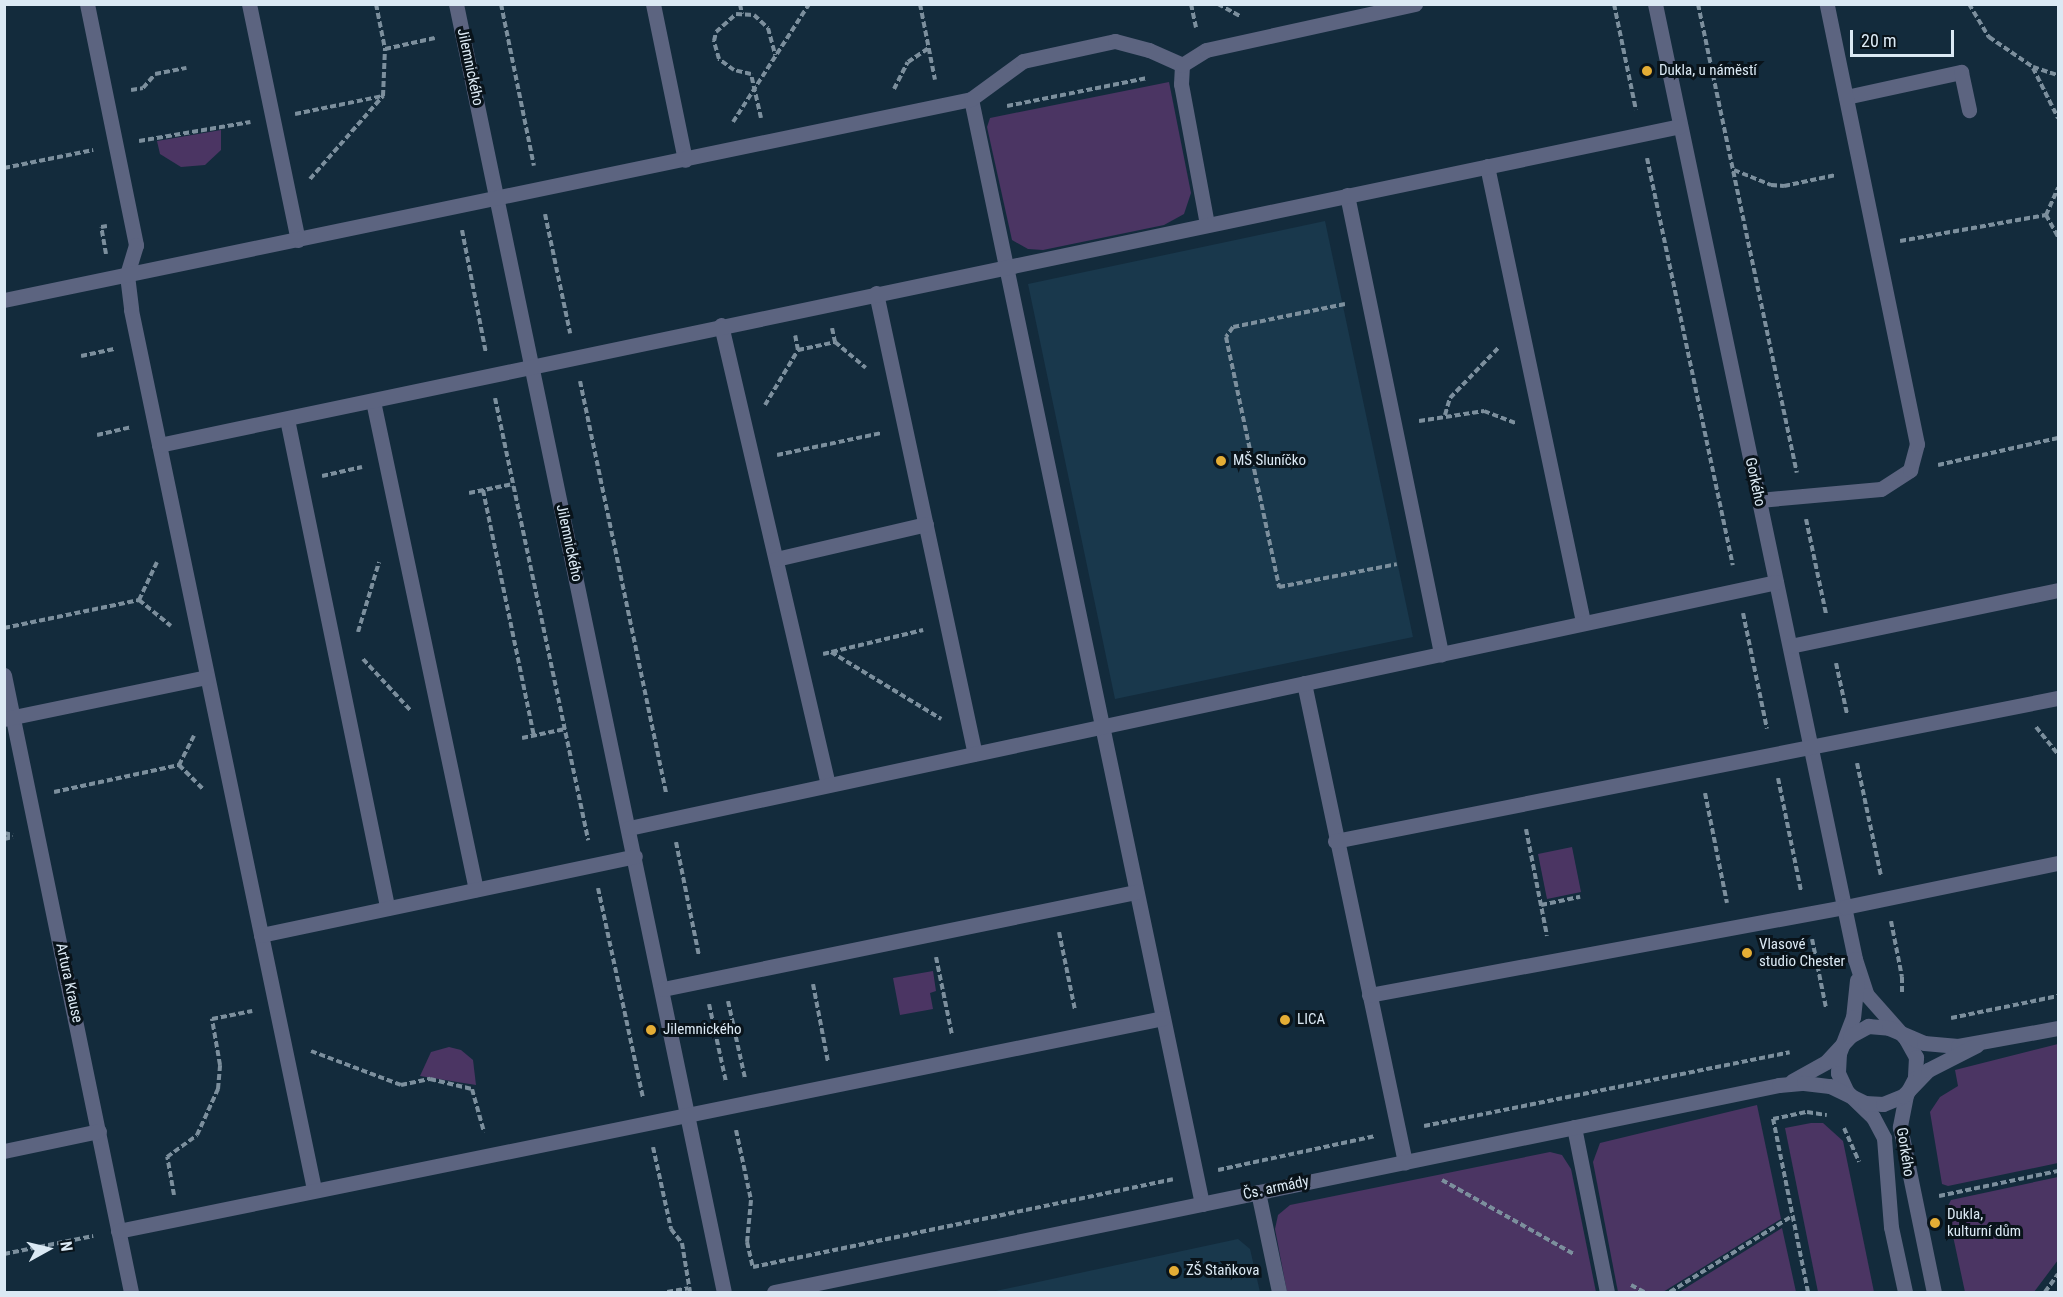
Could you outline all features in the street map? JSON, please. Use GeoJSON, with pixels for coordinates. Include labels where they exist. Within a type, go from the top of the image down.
{"type":"FeatureCollection","features":[{"type":"Feature","properties":{"kind":"street"},"geometry":{"type":"LineString","coordinates":[[87,4],[136,245],[127,275],[138,344],[314,1189]]}},
{"type":"Feature","properties":{"kind":"street"},"geometry":{"type":"LineString","coordinates":[[249,4],[298,240]]}},
{"type":"Feature","properties":{"kind":"street","name":"Jilemnického"},"geometry":{"type":"LineString","coordinates":[[456,4],[690,1116],[724,1293]]}},
{"type":"Feature","properties":{"kind":"street"},"geometry":{"type":"LineString","coordinates":[[653,4],[685,160]]}},
{"type":"Feature","properties":{"kind":"street"},"geometry":{"type":"LineString","coordinates":[[1181,68],[1206,50],[1415,4]]}},
{"type":"Feature","properties":{"kind":"street","name":"Gorkého"},"geometry":{"type":"LineString","coordinates":[[1655,4],[1856,959],[1867,994],[1916,1057],[1915,1078],[1901,1116],[1902,1144],[1934,1293]]}},
{"type":"Feature","properties":{"kind":"street"},"geometry":{"type":"LineString","coordinates":[[1759,500],[1881,489],[1910,470],[1917,444],[1828,5]]}},
{"type":"Feature","properties":{"kind":"street"},"geometry":{"type":"LineString","coordinates":[[4,300],[685,160],[940,105],[973,106],[1023,60],[1115,41],[1149,50],[1181,68]]}},
{"type":"Feature","properties":{"kind":"street"},"geometry":{"type":"LineString","coordinates":[[1181,68],[1207,224]]}},
{"type":"Feature","properties":{"kind":"street"},"geometry":{"type":"LineString","coordinates":[[1846,97],[1961,72],[1969,110]]}},
{"type":"Feature","properties":{"kind":"street"},"geometry":{"type":"LineString","coordinates":[[973,106],[1202,1204]]}},
{"type":"Feature","properties":{"kind":"street"},"geometry":{"type":"LineString","coordinates":[[159,445],[721,325],[1680,126]]}},
{"type":"Feature","properties":{"kind":"street"},"geometry":{"type":"LineString","coordinates":[[1487,166],[1583,623]]}},
{"type":"Feature","properties":{"kind":"street"},"geometry":{"type":"LineString","coordinates":[[1347,195],[1441,654]]}},
{"type":"Feature","properties":{"kind":"street"},"geometry":{"type":"LineString","coordinates":[[876,293],[974,746]]}},
{"type":"Feature","properties":{"kind":"street"},"geometry":{"type":"LineString","coordinates":[[721,325],[828,785]]}},
{"type":"Feature","properties":{"kind":"street"},"geometry":{"type":"LineString","coordinates":[[373,401],[476,890]]}},
{"type":"Feature","properties":{"kind":"street"},"geometry":{"type":"LineString","coordinates":[[287,418],[387,908]]}},
{"type":"Feature","properties":{"kind":"street"},"geometry":{"type":"LineString","coordinates":[[776,559],[926,524]]}},
{"type":"Feature","properties":{"kind":"street"},"geometry":{"type":"LineString","coordinates":[[629,828],[828,785],[974,746],[1102,726],[1776,582]]}},
{"type":"Feature","properties":{"kind":"street"},"geometry":{"type":"LineString","coordinates":[[1790,646],[2058,590]]}},
{"type":"Feature","properties":{"kind":"street","name":"Artura Krause"},"geometry":{"type":"LineString","coordinates":[[4,675],[9,719],[30,797],[131,1293]]}},
{"type":"Feature","properties":{"kind":"street"},"geometry":{"type":"LineString","coordinates":[[9,719],[207,677]]}},
{"type":"Feature","properties":{"kind":"street"},"geometry":{"type":"LineString","coordinates":[[1304,683],[1335,841],[1405,1162]]}},
{"type":"Feature","properties":{"kind":"street"},"geometry":{"type":"LineString","coordinates":[[1335,841],[1773,757],[2058,698]]}},
{"type":"Feature","properties":{"kind":"street"},"geometry":{"type":"LineString","coordinates":[[261,935],[635,856]]}},
{"type":"Feature","properties":{"kind":"street"},"geometry":{"type":"LineString","coordinates":[[1369,995],[1845,907],[2058,862]]}},
{"type":"Feature","properties":{"kind":"street"},"geometry":{"type":"LineString","coordinates":[[663,990],[932,932],[1136,892]]}},
{"type":"Feature","properties":{"kind":"street","name":"Gorkého"},"geometry":{"type":"LineString","coordinates":[[1856,959],[1857,998],[1838,1073],[1855,1098],[1873,1117],[1884,1138],[1891,1227],[1905,1293]]}},
{"type":"Feature","properties":{"kind":"street"},"geometry":{"type":"LineString","coordinates":[[118,1231],[488,1153],[648,1121],[690,1116],[1163,1018]]}},
{"type":"Feature","properties":{"kind":"street","name":"Čs. armády"},"geometry":{"type":"LineString","coordinates":[[1779,1085],[1817,1068],[1868,1026],[1898,1032],[1941,1046],[1977,1045],[2058,1028]]}},
{"type":"Feature","properties":{"kind":"street","name":"Čs. armády"},"geometry":{"type":"LineString","coordinates":[[774,1293],[1779,1085],[1804,1083],[1830,1086],[1855,1098],[1883,1104],[1894,1101],[1928,1070],[1977,1045]]}},
{"type":"Feature","properties":{"kind":"street"},"geometry":{"type":"LineString","coordinates":[[1574,1127],[1607,1293]]}},
{"type":"Feature","properties":{"kind":"street"},"geometry":{"type":"LineString","coordinates":[[4,1151],[99,1131]]}},
{"type":"Feature","properties":{"kind":"street"},"geometry":{"type":"LineString","coordinates":[[1258,1192],[1279,1293]]}},
{"type":"Feature","properties":{"kind":"path"},"geometry":{"type":"LineString","coordinates":[[290,202],[383,96],[385,49],[376,4]]}},
{"type":"Feature","properties":{"kind":"path"},"geometry":{"type":"LineString","coordinates":[[501,4],[751,1200],[747,1242],[753,1267],[1398,1131],[1797,1050]]}},
{"type":"Feature","properties":{"kind":"path"},"geometry":{"type":"LineString","coordinates":[[740,4],[742,14]]}},
{"type":"Feature","properties":{"kind":"path"},"geometry":{"type":"LineString","coordinates":[[724,151],[728,132],[754,86],[809,4]]}},
{"type":"Feature","properties":{"kind":"path"},"geometry":{"type":"LineString","coordinates":[[920,4],[940,105]]}},
{"type":"Feature","properties":{"kind":"path"},"geometry":{"type":"LineString","coordinates":[[1614,4],[1827,1009]]}},
{"type":"Feature","properties":{"kind":"path"},"geometry":{"type":"LineString","coordinates":[[1970,4],[1989,37],[2033,67],[2058,75]]}},
{"type":"Feature","properties":{"kind":"path"},"geometry":{"type":"LineString","coordinates":[[767,142],[751,74],[726,65],[715,50],[714,41],[720,24],[742,14],[754,15],[768,28],[775,55]]}},
{"type":"Feature","properties":{"kind":"path"},"geometry":{"type":"LineString","coordinates":[[385,49],[435,38]]}},
{"type":"Feature","properties":{"kind":"path"},"geometry":{"type":"LineString","coordinates":[[894,115],[891,97],[899,72],[928,48]]}},
{"type":"Feature","properties":{"kind":"path"},"geometry":{"type":"LineString","coordinates":[[2033,67],[2058,118]]}},
{"type":"Feature","properties":{"kind":"path"},"geometry":{"type":"LineString","coordinates":[[106,96],[143,88],[155,74],[186,68]]}},
{"type":"Feature","properties":{"kind":"path"},"geometry":{"type":"LineString","coordinates":[[973,106],[1181,68]]}},
{"type":"Feature","properties":{"kind":"path"},"geometry":{"type":"LineString","coordinates":[[4,168],[383,96]]}},
{"type":"Feature","properties":{"kind":"path"},"geometry":{"type":"LineString","coordinates":[[1733,170],[1771,185],[1784,186],[1861,169]]}},
{"type":"Feature","properties":{"kind":"path"},"geometry":{"type":"LineString","coordinates":[[2046,215],[2058,188]]}},
{"type":"Feature","properties":{"kind":"path"},"geometry":{"type":"LineString","coordinates":[[457,207],[490,376],[671,1229],[682,1243],[689,1290],[667,1293]]}},
{"type":"Feature","properties":{"kind":"path"},"geometry":{"type":"LineString","coordinates":[[1876,246],[2016,217],[2046,215]]}},
{"type":"Feature","properties":{"kind":"path"},"geometry":{"type":"LineString","coordinates":[[2046,215],[2058,237]]}},
{"type":"Feature","properties":{"kind":"path"},"geometry":{"type":"LineString","coordinates":[[1368,299],[1228,331],[1226,337],[1264,523],[1279,587],[1422,560]]}},
{"type":"Feature","properties":{"kind":"path"},"geometry":{"type":"LineString","coordinates":[[743,417],[760,413],[798,350],[790,311]]}},
{"type":"Feature","properties":{"kind":"path"},"geometry":{"type":"LineString","coordinates":[[1445,415],[1450,398],[1520,324]]}},
{"type":"Feature","properties":{"kind":"path"},"geometry":{"type":"LineString","coordinates":[[798,350],[835,342]]}},
{"type":"Feature","properties":{"kind":"path"},"geometry":{"type":"LineString","coordinates":[[81,356],[138,344]]}},
{"type":"Feature","properties":{"kind":"path"},"geometry":{"type":"LineString","coordinates":[[1394,426],[1445,415],[1484,411],[1544,437]]}},
{"type":"Feature","properties":{"kind":"path"},"geometry":{"type":"LineString","coordinates":[[97,435],[154,423]]}},
{"type":"Feature","properties":{"kind":"path"},"geometry":{"type":"LineString","coordinates":[[753,460],[905,428]]}},
{"type":"Feature","properties":{"kind":"path"},"geometry":{"type":"LineString","coordinates":[[1910,470],[2058,438]]}},
{"type":"Feature","properties":{"kind":"path"},"geometry":{"type":"LineString","coordinates":[[299,481],[386,462]]}},
{"type":"Feature","properties":{"kind":"path"},"geometry":{"type":"LineString","coordinates":[[469,493],[513,483]]}},
{"type":"Feature","properties":{"kind":"path"},"geometry":{"type":"LineString","coordinates":[[483,490],[534,735]]}},
{"type":"Feature","properties":{"kind":"path"},"geometry":{"type":"LineString","coordinates":[[4,628],[139,600],[176,523]]}},
{"type":"Feature","properties":{"kind":"path"},"geometry":{"type":"LineString","coordinates":[[356,638],[382,552]]}},
{"type":"Feature","properties":{"kind":"path"},"geometry":{"type":"LineString","coordinates":[[799,660],[947,624]]}},
{"type":"Feature","properties":{"kind":"path"},"geometry":{"type":"LineString","coordinates":[[831,652],[974,746]]}},
{"type":"Feature","properties":{"kind":"path"},"geometry":{"type":"LineString","coordinates":[[360,657],[415,715]]}},
{"type":"Feature","properties":{"kind":"path"},"geometry":{"type":"LineString","coordinates":[[2027,705],[2043,740],[2058,754]]}},
{"type":"Feature","properties":{"kind":"path"},"geometry":{"type":"LineString","coordinates":[[522,738],[565,729]]}},
{"type":"Feature","properties":{"kind":"path"},"geometry":{"type":"LineString","coordinates":[[30,797],[179,765],[209,795]]}},
{"type":"Feature","properties":{"kind":"path"},"geometry":{"type":"LineString","coordinates":[[1701,770],[1732,928]]}},
{"type":"Feature","properties":{"kind":"path"},"geometry":{"type":"LineString","coordinates":[[1522,805],[1552,960]]}},
{"type":"Feature","properties":{"kind":"path"},"geometry":{"type":"LineString","coordinates":[[1541,905],[1580,897]]}},
{"type":"Feature","properties":{"kind":"path"},"geometry":{"type":"LineString","coordinates":[[1055,908],[1080,1035]]}},
{"type":"Feature","properties":{"kind":"path"},"geometry":{"type":"LineString","coordinates":[[932,932],[957,1060]]}},
{"type":"Feature","properties":{"kind":"path"},"geometry":{"type":"LineString","coordinates":[[808,959],[833,1086]]}},
{"type":"Feature","properties":{"kind":"path"},"geometry":{"type":"LineString","coordinates":[[721,977],[750,1103]]}},
{"type":"Feature","properties":{"kind":"path"},"geometry":{"type":"LineString","coordinates":[[1947,1019],[2058,996]]}},
{"type":"Feature","properties":{"kind":"path"},"geometry":{"type":"LineString","coordinates":[[178,1218],[167,1157],[197,1135],[218,1089],[220,1065],[212,1019],[276,1006]]}},
{"type":"Feature","properties":{"kind":"path"},"geometry":{"type":"LineString","coordinates":[[286,1056],[314,1051],[401,1085],[430,1079],[472,1089],[488,1153]]}},
{"type":"Feature","properties":{"kind":"path"},"geometry":{"type":"LineString","coordinates":[[1808,1293],[1773,1119],[1807,1112],[1838,1119],[1850,1138],[1860,1171]]}},
{"type":"Feature","properties":{"kind":"path"},"geometry":{"type":"LineString","coordinates":[[1938,1196],[2058,1171]]}},
{"type":"Feature","properties":{"kind":"path"},"geometry":{"type":"LineString","coordinates":[[1439,1178],[1578,1256]]}},
{"type":"Feature","properties":{"kind":"path"},"geometry":{"type":"LineString","coordinates":[[1670,1293],[1792,1216]]}},
{"type":"Feature","properties":{"kind":"path"},"geometry":{"type":"LineString","coordinates":[[4,1254],[118,1231]]}},
{"type":"Feature","properties":{"kind":"path"},"geometry":{"type":"LineString","coordinates":[[2045,1293],[2058,1274]]}},
{"type":"Feature","properties":{"kind":"shaded area"},"geometry":{"type":"Polygon","coordinates":[[[1169,82],[1191,193],[1184,214],[1164,225],[1043,250],[1028,249],[1012,240],[987,127],[990,118],[1169,82]]]}},
{"type":"Feature","properties":{"kind":"shaded area"},"geometry":{"type":"Polygon","coordinates":[[[221,130],[221,150],[205,165],[181,167],[160,154],[157,141],[221,130]]]}},
{"type":"Feature","properties":{"kind":"shaded area","name":"MŠ Sluníčko"},"geometry":{"type":"Polygon","coordinates":[[[1325,221],[1413,637],[1115,699],[1028,284],[1325,221]]]}},
{"type":"Feature","properties":{"kind":"shaded area"},"geometry":{"type":"Polygon","coordinates":[[[1572,847],[1581,892],[1547,899],[1538,854],[1572,847]]]}},
{"type":"Feature","properties":{"kind":"shaded area"},"geometry":{"type":"Polygon","coordinates":[[[933,971],[936,991],[930,993],[933,1009],[900,1015],[893,978],[933,971]]]}},
{"type":"Feature","properties":{"kind":"shaded area"},"geometry":{"type":"Polygon","coordinates":[[[2058,1044],[2058,1163],[1948,1186],[1942,1184],[1930,1112],[1940,1097],[1958,1086],[1955,1070],[2058,1044]]]}},
{"type":"Feature","properties":{"kind":"shaded area"},"geometry":{"type":"Polygon","coordinates":[[[449,1047],[461,1050],[473,1060],[476,1085],[420,1076],[431,1052],[449,1047]]]}},
{"type":"Feature","properties":{"kind":"shaded area"},"geometry":{"type":"Polygon","coordinates":[[[1757,1105],[1781,1219],[1663,1292],[1618,1292],[1593,1162],[1600,1143],[1757,1105]]]}},
{"type":"Feature","properties":{"kind":"shaded area"},"geometry":{"type":"Polygon","coordinates":[[[1823,1123],[1843,1141],[1874,1292],[1818,1292],[1785,1128],[1823,1123]]]}},
{"type":"Feature","properties":{"kind":"shaded area"},"geometry":{"type":"Polygon","coordinates":[[[1550,1152],[1562,1155],[1571,1169],[1596,1292],[1287,1292],[1275,1229],[1278,1215],[1290,1205],[1550,1152]]]}},
{"type":"Feature","properties":{"kind":"shaded area"},"geometry":{"type":"Polygon","coordinates":[[[2058,1177],[2058,1260],[2034,1292],[1965,1292],[1947,1208],[1951,1200],[2058,1177]]]}},
{"type":"Feature","properties":{"kind":"shaded area"},"geometry":{"type":"Polygon","coordinates":[[[1782,1228],[1796,1292],[1679,1292],[1782,1228]]]}},
{"type":"Feature","properties":{"kind":"shaded area","name":"ZŠ Staňkova"},"geometry":{"type":"Polygon","coordinates":[[[1238,1239],[1250,1249],[1260,1292],[991,1292],[1238,1239]]]}},
{"type":"Feature","properties":{"kind":"place","name":"Dukla, u náměstí"},"geometry":{"type":"Point","coordinates":[1647,71]}},
{"type":"Feature","properties":{"kind":"place","name":"MŠ Sluníčko"},"geometry":{"type":"Point","coordinates":[1221,461]}},
{"type":"Feature","properties":{"kind":"place","name":"Vlasové studio Chester"},"geometry":{"type":"Point","coordinates":[1747,953]}},
{"type":"Feature","properties":{"kind":"place","name":"LICA"},"geometry":{"type":"Point","coordinates":[1285,1020]}},
{"type":"Feature","properties":{"kind":"place","name":"Jilemnického"},"geometry":{"type":"Point","coordinates":[651,1030]}},
{"type":"Feature","properties":{"kind":"place","name":"Dukla, kulturní dům"},"geometry":{"type":"Point","coordinates":[1935,1223]}},
{"type":"Feature","properties":{"kind":"place","name":"ZŠ Staňkova"},"geometry":{"type":"Point","coordinates":[1174,1271]}}]}
